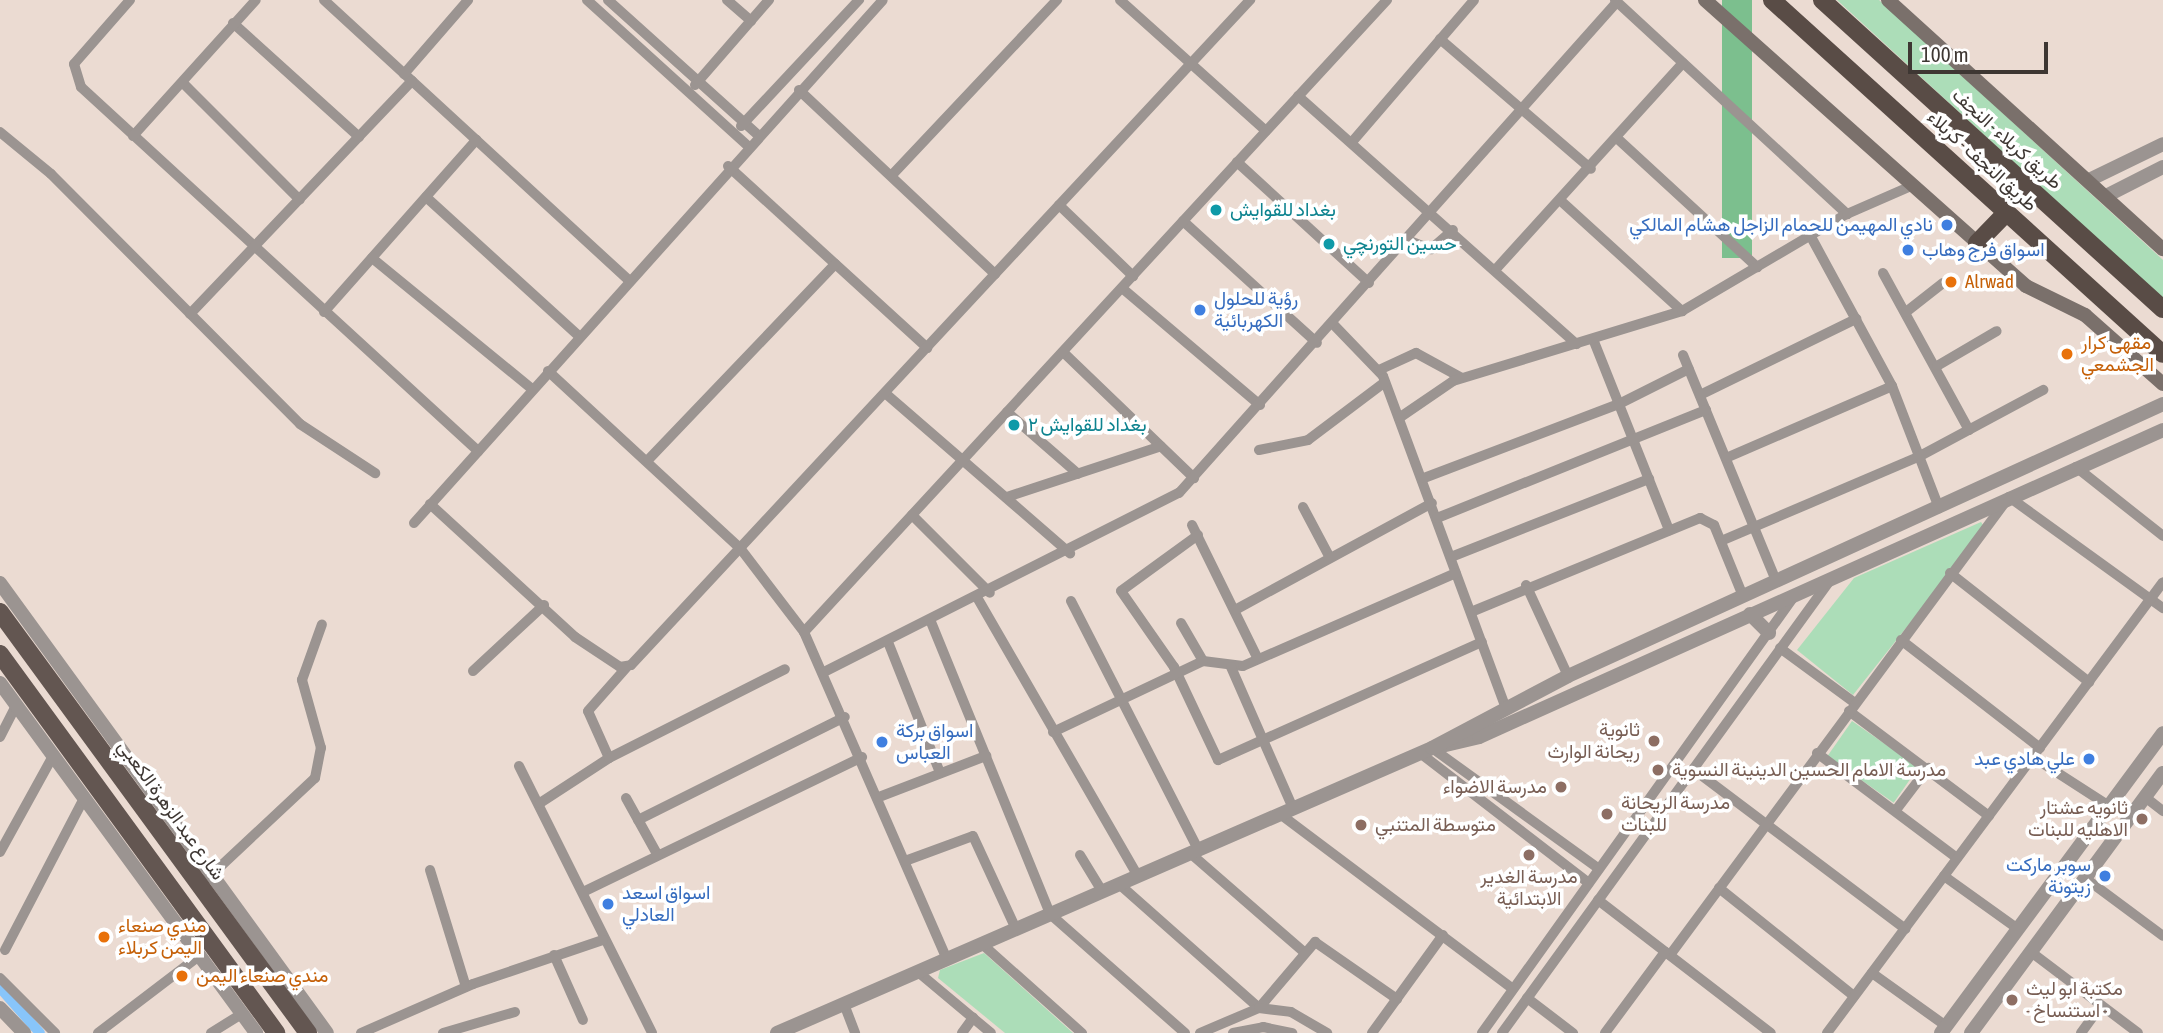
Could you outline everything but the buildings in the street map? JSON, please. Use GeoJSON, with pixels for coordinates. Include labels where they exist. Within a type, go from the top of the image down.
{"type":"FeatureCollection","features":[{"type":"Feature","properties":{"kind":"highway","name":"طريق النجف - كربلاء"},"geometry":{"type":"LineString","coordinates":[[1772,0],[2163,354]]}},
{"type":"Feature","properties":{"kind":"highway","name":"طريق كربلاء - النجف"},"geometry":{"type":"LineString","coordinates":[[1822,0],[2163,309]]}},
{"type":"Feature","properties":{"kind":"highway"},"geometry":{"type":"LineString","coordinates":[[1827,50],[1843,54],[1852,47],[1850,26]]}},
{"type":"Feature","properties":{"kind":"highway"},"geometry":{"type":"LineString","coordinates":[[1871,89],[1872,66],[1895,65]]}},
{"type":"Feature","properties":{"kind":"highway"},"geometry":{"type":"LineString","coordinates":[[1977,243],[2007,212]]}},
{"type":"Feature","properties":{"kind":"main road"},"geometry":{"type":"LineString","coordinates":[[1705,0],[1911,186],[2036,294],[2094,322],[2163,384]]}},
{"type":"Feature","properties":{"kind":"main road"},"geometry":{"type":"LineString","coordinates":[[1888,0],[2163,249]]}},
{"type":"Feature","properties":{"kind":"main road","name":"شارع عبد الزهرة الكعبي"},"geometry":{"type":"LineString","coordinates":[[0,612],[206,880],[308,1033]]}},
{"type":"Feature","properties":{"kind":"main road"},"geometry":{"type":"LineString","coordinates":[[0,654],[276,1033]]}},
{"type":"Feature","properties":{"kind":"street"},"geometry":{"type":"LineString","coordinates":[[130,0],[79,55],[73,71],[81,87],[478,451]]}},
{"type":"Feature","properties":{"kind":"street"},"geometry":{"type":"LineString","coordinates":[[133,136],[256,0]]}},
{"type":"Feature","properties":{"kind":"street"},"geometry":{"type":"LineString","coordinates":[[324,0],[628,280]]}},
{"type":"Feature","properties":{"kind":"street"},"geometry":{"type":"LineString","coordinates":[[190,314],[255,249],[359,137],[468,0]]}},
{"type":"Feature","properties":{"kind":"street"},"geometry":{"type":"LineString","coordinates":[[587,0],[747,145]]}},
{"type":"Feature","properties":{"kind":"street"},"geometry":{"type":"LineString","coordinates":[[608,0],[757,134]]}},
{"type":"Feature","properties":{"kind":"street"},"geometry":{"type":"LineString","coordinates":[[727,0],[751,21]]}},
{"type":"Feature","properties":{"kind":"street"},"geometry":{"type":"LineString","coordinates":[[688,92],[769,0]]}},
{"type":"Feature","properties":{"kind":"street"},"geometry":{"type":"LineString","coordinates":[[734,133],[859,0]]}},
{"type":"Feature","properties":{"kind":"street"},"geometry":{"type":"LineString","coordinates":[[414,523],[728,166],[883,0]]}},
{"type":"Feature","properties":{"kind":"street"},"geometry":{"type":"LineString","coordinates":[[892,175],[1057,0]]}},
{"type":"Feature","properties":{"kind":"street"},"geometry":{"type":"LineString","coordinates":[[1120,0],[1266,131]]}},
{"type":"Feature","properties":{"kind":"street"},"geometry":{"type":"LineString","coordinates":[[609,758],[588,711],[1250,0]]}},
{"type":"Feature","properties":{"kind":"street"},"geometry":{"type":"LineString","coordinates":[[804,632],[1387,0]]}},
{"type":"Feature","properties":{"kind":"street"},"geometry":{"type":"LineString","coordinates":[[1352,142],[1474,0]]}},
{"type":"Feature","properties":{"kind":"street"},"geometry":{"type":"LineString","coordinates":[[824,671],[931,622],[1160,507],[1194,478],[1317,343],[1523,111],[1616,1],[1847,214]]}},
{"type":"Feature","properties":{"kind":"street"},"geometry":{"type":"LineString","coordinates":[[620,30],[629,19]]}},
{"type":"Feature","properties":{"kind":"street"},"geometry":{"type":"LineString","coordinates":[[233,23],[359,137]]}},
{"type":"Feature","properties":{"kind":"street"},"geometry":{"type":"LineString","coordinates":[[1440,40],[1591,169]]}},
{"type":"Feature","properties":{"kind":"street"},"geometry":{"type":"LineString","coordinates":[[1496,269],[1619,139],[1683,63]]}},
{"type":"Feature","properties":{"kind":"street"},"geometry":{"type":"LineString","coordinates":[[183,83],[300,200]]}},
{"type":"Feature","properties":{"kind":"street"},"geometry":{"type":"LineString","coordinates":[[799,90],[995,274]]}},
{"type":"Feature","properties":{"kind":"street"},"geometry":{"type":"LineString","coordinates":[[1298,96],[1432,211],[1576,344]]}},
{"type":"Feature","properties":{"kind":"street"},"geometry":{"type":"LineString","coordinates":[[0,132],[51,174],[300,424],[375,473]]}},
{"type":"Feature","properties":{"kind":"street"},"geometry":{"type":"LineString","coordinates":[[1619,139],[1757,267]]}},
{"type":"Feature","properties":{"kind":"street"},"geometry":{"type":"LineString","coordinates":[[324,312],[476,140]]}},
{"type":"Feature","properties":{"kind":"street"},"geometry":{"type":"LineString","coordinates":[[2088,180],[2163,144]]}},
{"type":"Feature","properties":{"kind":"street"},"geometry":{"type":"LineString","coordinates":[[1237,162],[1369,284]]}},
{"type":"Feature","properties":{"kind":"street"},"geometry":{"type":"LineString","coordinates":[[728,166],[926,348]]}},
{"type":"Feature","properties":{"kind":"street"},"geometry":{"type":"LineString","coordinates":[[2106,196],[2163,167]]}},
{"type":"Feature","properties":{"kind":"street"},"geometry":{"type":"LineString","coordinates":[[1399,418],[1462,379],[1682,311],[1847,214],[1911,186]]}},
{"type":"Feature","properties":{"kind":"street"},"geometry":{"type":"LineString","coordinates":[[426,197],[579,335]]}},
{"type":"Feature","properties":{"kind":"street"},"geometry":{"type":"LineString","coordinates":[[1561,201],[1682,311]]}},
{"type":"Feature","properties":{"kind":"street"},"geometry":{"type":"LineString","coordinates":[[1059,205],[1133,276]]}},
{"type":"Feature","properties":{"kind":"street"},"geometry":{"type":"LineString","coordinates":[[1183,221],[1317,343]]}},
{"type":"Feature","properties":{"kind":"street"},"geometry":{"type":"LineString","coordinates":[[1407,240],[1431,250],[1453,230]]}},
{"type":"Feature","properties":{"kind":"street"},"geometry":{"type":"LineString","coordinates":[[1810,236],[1892,386],[1939,508]]}},
{"type":"Feature","properties":{"kind":"street"},"geometry":{"type":"LineString","coordinates":[[372,258],[532,389]]}},
{"type":"Feature","properties":{"kind":"street"},"geometry":{"type":"LineString","coordinates":[[648,460],[835,264]]}},
{"type":"Feature","properties":{"kind":"street"},"geometry":{"type":"LineString","coordinates":[[1883,273],[1937,366],[1969,430]]}},
{"type":"Feature","properties":{"kind":"street"},"geometry":{"type":"LineString","coordinates":[[1906,312],[1943,283]]}},
{"type":"Feature","properties":{"kind":"street"},"geometry":{"type":"LineString","coordinates":[[1122,288],[1260,405]]}},
{"type":"Feature","properties":{"kind":"street"},"geometry":{"type":"LineString","coordinates":[[1700,395],[1856,319]]}},
{"type":"Feature","properties":{"kind":"street"},"geometry":{"type":"LineString","coordinates":[[1334,324],[1379,370],[1385,382],[1423,478],[1505,706]]}},
{"type":"Feature","properties":{"kind":"street"},"geometry":{"type":"LineString","coordinates":[[1937,366],[1997,331]]}},
{"type":"Feature","properties":{"kind":"street"},"geometry":{"type":"LineString","coordinates":[[1593,339],[1669,530]]}},
{"type":"Feature","properties":{"kind":"street"},"geometry":{"type":"LineString","coordinates":[[1063,352],[1194,478]]}},
{"type":"Feature","properties":{"kind":"street"},"geometry":{"type":"LineString","coordinates":[[1379,370],[1416,353],[1462,379]]}},
{"type":"Feature","properties":{"kind":"street"},"geometry":{"type":"LineString","coordinates":[[1683,355],[1776,581]]}},
{"type":"Feature","properties":{"kind":"street"},"geometry":{"type":"LineString","coordinates":[[1423,478],[1619,404],[1689,369]]}},
{"type":"Feature","properties":{"kind":"street"},"geometry":{"type":"LineString","coordinates":[[548,371],[648,460],[740,548],[804,632],[845,717],[947,959]]}},
{"type":"Feature","properties":{"kind":"street"},"geometry":{"type":"LineString","coordinates":[[1259,450],[1308,440],[1385,382]]}},
{"type":"Feature","properties":{"kind":"street"},"geometry":{"type":"LineString","coordinates":[[1726,458],[1892,386]]}},
{"type":"Feature","properties":{"kind":"street"},"geometry":{"type":"LineString","coordinates":[[1721,541],[1920,456],[2043,390]]}},
{"type":"Feature","properties":{"kind":"street"},"geometry":{"type":"LineString","coordinates":[[885,393],[1070,553]]}},
{"type":"Feature","properties":{"kind":"street"},"geometry":{"type":"LineString","coordinates":[[778,1033],[1426,750],[1505,706],[2163,404]]}},
{"type":"Feature","properties":{"kind":"street"},"geometry":{"type":"LineString","coordinates":[[1437,518],[1634,444],[1706,410]]}},
{"type":"Feature","properties":{"kind":"street"},"geometry":{"type":"LineString","coordinates":[[1007,412],[1077,474]]}},
{"type":"Feature","properties":{"kind":"street"},"geometry":{"type":"LineString","coordinates":[[1426,750],[1479,737],[2163,430]]}},
{"type":"Feature","properties":{"kind":"street"},"geometry":{"type":"LineString","coordinates":[[1007,497],[1161,446]]}},
{"type":"Feature","properties":{"kind":"street"},"geometry":{"type":"LineString","coordinates":[[2076,467],[2163,536]]}},
{"type":"Feature","properties":{"kind":"street"},"geometry":{"type":"LineString","coordinates":[[1451,557],[1648,479]]}},
{"type":"Feature","properties":{"kind":"street"},"geometry":{"type":"LineString","coordinates":[[1605,1033],[1718,888],[2009,497]]}},
{"type":"Feature","properties":{"kind":"street"},"geometry":{"type":"LineString","coordinates":[[2009,497],[2163,608]]}},
{"type":"Feature","properties":{"kind":"street"},"geometry":{"type":"LineString","coordinates":[[1235,610],[1329,556],[1432,503]]}},
{"type":"Feature","properties":{"kind":"street"},"geometry":{"type":"LineString","coordinates":[[430,504],[544,605],[575,637],[626,668]]}},
{"type":"Feature","properties":{"kind":"street"},"geometry":{"type":"LineString","coordinates":[[1303,507],[1329,556]]}},
{"type":"Feature","properties":{"kind":"street"},"geometry":{"type":"LineString","coordinates":[[912,515],[990,593]]}},
{"type":"Feature","properties":{"kind":"street"},"geometry":{"type":"LineString","coordinates":[[1471,612],[1526,585],[1669,530],[1708,519],[1721,541],[1743,596]]}},
{"type":"Feature","properties":{"kind":"street"},"geometry":{"type":"LineString","coordinates":[[1258,659],[1195,530],[1121,591],[1178,674],[1215,759],[1264,743],[1482,642]]}},
{"type":"Feature","properties":{"kind":"street"},"geometry":{"type":"LineString","coordinates":[[1053,732],[1203,661],[1231,667],[1258,659],[1456,573]]}},
{"type":"Feature","properties":{"kind":"street"},"geometry":{"type":"LineString","coordinates":[[1950,573],[2089,681]]}},
{"type":"Feature","properties":{"kind":"street"},"geometry":{"type":"LineString","coordinates":[[1502,1033],[1831,578]]}},
{"type":"Feature","properties":{"kind":"street"},"geometry":{"type":"LineString","coordinates":[[1827,1033],[2163,582]]}},
{"type":"Feature","properties":{"kind":"street"},"geometry":{"type":"LineString","coordinates":[[0,583],[206,880],[327,1033]]}},
{"type":"Feature","properties":{"kind":"street"},"geometry":{"type":"LineString","coordinates":[[1526,585],[1569,676]]}},
{"type":"Feature","properties":{"kind":"street"},"geometry":{"type":"LineString","coordinates":[[1482,1033],[1797,593]]}},
{"type":"Feature","properties":{"kind":"street"},"geometry":{"type":"LineString","coordinates":[[978,599],[1138,876]]}},
{"type":"Feature","properties":{"kind":"street"},"geometry":{"type":"LineString","coordinates":[[1071,601],[1118,703],[1194,851],[1304,952]]}},
{"type":"Feature","properties":{"kind":"street"},"geometry":{"type":"LineString","coordinates":[[472,671],[544,605]]}},
{"type":"Feature","properties":{"kind":"street"},"geometry":{"type":"LineString","coordinates":[[1750,614],[1769,632]]}},
{"type":"Feature","properties":{"kind":"street"},"geometry":{"type":"LineString","coordinates":[[1778,619],[1794,629]]}},
{"type":"Feature","properties":{"kind":"street"},"geometry":{"type":"LineString","coordinates":[[931,622],[1050,914],[1185,1033]]}},
{"type":"Feature","properties":{"kind":"street"},"geometry":{"type":"LineString","coordinates":[[1181,623],[1203,661]]}},
{"type":"Feature","properties":{"kind":"street"},"geometry":{"type":"LineString","coordinates":[[206,880],[315,778],[320,748],[302,680],[322,624]]}},
{"type":"Feature","properties":{"kind":"street"},"geometry":{"type":"LineString","coordinates":[[1900,640],[2036,752],[2109,806]]}},
{"type":"Feature","properties":{"kind":"street"},"geometry":{"type":"LineString","coordinates":[[888,642],[940,772]]}},
{"type":"Feature","properties":{"kind":"street"},"geometry":{"type":"LineString","coordinates":[[1780,648],[1989,816]]}},
{"type":"Feature","properties":{"kind":"street"},"geometry":{"type":"LineString","coordinates":[[1231,667],[1264,743],[1286,811],[1513,989]]}},
{"type":"Feature","properties":{"kind":"street"},"geometry":{"type":"LineString","coordinates":[[540,803],[609,758],[785,669]]}},
{"type":"Feature","properties":{"kind":"street"},"geometry":{"type":"LineString","coordinates":[[0,683],[256,1033]]}},
{"type":"Feature","properties":{"kind":"street"},"geometry":{"type":"LineString","coordinates":[[0,737],[16,705]]}},
{"type":"Feature","properties":{"kind":"street"},"geometry":{"type":"LineString","coordinates":[[638,820],[845,717]]}},
{"type":"Feature","properties":{"kind":"street"},"geometry":{"type":"LineString","coordinates":[[1872,973],[1944,1029],[2163,733]]}},
{"type":"Feature","properties":{"kind":"street"},"geometry":{"type":"LineString","coordinates":[[1426,750],[1599,869]]}},
{"type":"Feature","properties":{"kind":"street"},"geometry":{"type":"LineString","coordinates":[[1426,750],[1589,883]]}},
{"type":"Feature","properties":{"kind":"street"},"geometry":{"type":"LineString","coordinates":[[1817,754],[1896,810],[1957,858]]}},
{"type":"Feature","properties":{"kind":"street"},"geometry":{"type":"LineString","coordinates":[[0,852],[54,756]]}},
{"type":"Feature","properties":{"kind":"street"},"geometry":{"type":"LineString","coordinates":[[879,797],[986,756]]}},
{"type":"Feature","properties":{"kind":"street"},"geometry":{"type":"LineString","coordinates":[[583,892],[862,757]]}},
{"type":"Feature","properties":{"kind":"street"},"geometry":{"type":"LineString","coordinates":[[519,766],[583,892],[603,940],[652,1033]]}},
{"type":"Feature","properties":{"kind":"street"},"geometry":{"type":"LineString","coordinates":[[1896,810],[1928,768]]}},
{"type":"Feature","properties":{"kind":"street"},"geometry":{"type":"LineString","coordinates":[[1693,769],[1905,929]]}},
{"type":"Feature","properties":{"kind":"street"},"geometry":{"type":"LineString","coordinates":[[1971,1033],[2163,773]]}},
{"type":"Feature","properties":{"kind":"street"},"geometry":{"type":"LineString","coordinates":[[2145,797],[2163,811]]}},
{"type":"Feature","properties":{"kind":"street"},"geometry":{"type":"LineString","coordinates":[[5,950],[84,798]]}},
{"type":"Feature","properties":{"kind":"street"},"geometry":{"type":"LineString","coordinates":[[626,798],[657,854]]}},
{"type":"Feature","properties":{"kind":"street"},"geometry":{"type":"LineString","coordinates":[[905,860],[973,836],[1016,929]]}},
{"type":"Feature","properties":{"kind":"street"},"geometry":{"type":"LineString","coordinates":[[1080,855],[1102,891]]}},
{"type":"Feature","properties":{"kind":"street"},"geometry":{"type":"LineString","coordinates":[[430,870],[466,987]]}},
{"type":"Feature","properties":{"kind":"street"},"geometry":{"type":"LineString","coordinates":[[1944,876],[2018,929]]}},
{"type":"Feature","properties":{"kind":"street"},"geometry":{"type":"LineString","coordinates":[[2085,878],[2163,936]]}},
{"type":"Feature","properties":{"kind":"street"},"geometry":{"type":"LineString","coordinates":[[1119,884],[1259,1008],[1292,1013],[1327,1033]]}},
{"type":"Feature","properties":{"kind":"street"},"geometry":{"type":"LineString","coordinates":[[1718,888],[1854,996]]}},
{"type":"Feature","properties":{"kind":"street"},"geometry":{"type":"LineString","coordinates":[[1598,900],[1771,1033]]}},
{"type":"Feature","properties":{"kind":"street"},"geometry":{"type":"LineString","coordinates":[[1372,1033],[1443,935]]}},
{"type":"Feature","properties":{"kind":"street"},"geometry":{"type":"LineString","coordinates":[[361,1033],[466,987],[603,940]]}},
{"type":"Feature","properties":{"kind":"street"},"geometry":{"type":"LineString","coordinates":[[1200,1033],[1259,1008],[1304,952],[1323,943],[1397,999]]}},
{"type":"Feature","properties":{"kind":"street"},"geometry":{"type":"LineString","coordinates":[[982,944],[1082,1033]]}},
{"type":"Feature","properties":{"kind":"street"},"geometry":{"type":"LineString","coordinates":[[2031,952],[2138,1033]]}},
{"type":"Feature","properties":{"kind":"street"},"geometry":{"type":"LineString","coordinates":[[554,955],[583,1020]]}},
{"type":"Feature","properties":{"kind":"street"},"geometry":{"type":"LineString","coordinates":[[98,1033],[199,956]]}},
{"type":"Feature","properties":{"kind":"street"},"geometry":{"type":"LineString","coordinates":[[918,972],[991,1033]]}},
{"type":"Feature","properties":{"kind":"street"},"geometry":{"type":"LineString","coordinates":[[0,978],[55,1033]]}},
{"type":"Feature","properties":{"kind":"street"},"geometry":{"type":"LineString","coordinates":[[1527,999],[1573,1033]]}},
{"type":"Feature","properties":{"kind":"street"},"geometry":{"type":"LineString","coordinates":[[844,1004],[855,1033]]}},
{"type":"Feature","properties":{"kind":"street"},"geometry":{"type":"LineString","coordinates":[[2081,1033],[2101,1005]]}},
{"type":"Feature","properties":{"kind":"street"},"geometry":{"type":"LineString","coordinates":[[443,1033],[515,1012]]}},
{"type":"Feature","properties":{"kind":"street"},"geometry":{"type":"LineString","coordinates":[[212,1033],[242,1014]]}},
{"type":"Feature","properties":{"kind":"street"},"geometry":{"type":"LineString","coordinates":[[3,1016],[24,1033]]}},
{"type":"Feature","properties":{"kind":"street"},"geometry":{"type":"LineString","coordinates":[[962,1033],[972,1018]]}},
{"type":"Feature","properties":{"kind":"street"},"geometry":{"type":"LineString","coordinates":[[1233,1033],[1263,1027],[1292,1033]]}},
{"type":"Feature","properties":{"kind":"green space"},"geometry":{"type":"Polygon","coordinates":[[[1722,0],[1752,0],[1752,258],[1722,258],[1722,0]]]}},
{"type":"Feature","properties":{"kind":"green space"},"geometry":{"type":"Polygon","coordinates":[[[1837,0],[1879,0],[2163,260],[2163,299],[1837,0]]]}},
{"type":"Feature","properties":{"kind":"green space"},"geometry":{"type":"Polygon","coordinates":[[[1981,522],[1985,528],[1853,695],[1797,650],[1854,578],[1981,522]]]}},
{"type":"Feature","properties":{"kind":"green space"},"geometry":{"type":"Polygon","coordinates":[[[1852,721],[1918,767],[1894,803],[1827,756],[1852,721]]]}},
{"type":"Feature","properties":{"kind":"green space"},"geometry":{"type":"Polygon","coordinates":[[[984,953],[1073,1033],[1005,1033],[938,978],[940,970],[984,953]]]}},
{"type":"Feature","properties":{"kind":"waterway"},"geometry":{"type":"LineString","coordinates":[[0,988],[40,1033]]}},
{"type":"Feature","properties":{"kind":"place","name":"بغداد للقوايش"},"geometry":{"type":"Point","coordinates":[1216,210]}},
{"type":"Feature","properties":{"kind":"place","name":"نادي المهيمن للحمام الزاجل هشام المالكي"},"geometry":{"type":"Point","coordinates":[1947,225]}},
{"type":"Feature","properties":{"kind":"place","name":"حسين التورنچي"},"geometry":{"type":"Point","coordinates":[1329,244]}},
{"type":"Feature","properties":{"kind":"place","name":"اسواق فرج وهاب"},"geometry":{"type":"Point","coordinates":[1908,250]}},
{"type":"Feature","properties":{"kind":"place","name":"Alrwad"},"geometry":{"type":"Point","coordinates":[1951,282]}},
{"type":"Feature","properties":{"kind":"place","name":"رؤية للحلول الكهربائية"},"geometry":{"type":"Point","coordinates":[1200,310]}},
{"type":"Feature","properties":{"kind":"place","name":"مقهى كرار الجشمعي"},"geometry":{"type":"Point","coordinates":[2067,354]}},
{"type":"Feature","properties":{"kind":"place","name":"بغداد للقوايش ٢"},"geometry":{"type":"Point","coordinates":[1014,425]}},
{"type":"Feature","properties":{"kind":"place","name":"ثانوية ريحانة الوارث"},"geometry":{"type":"Point","coordinates":[1654,741]}},
{"type":"Feature","properties":{"kind":"place","name":"اسواق بركة العباس"},"geometry":{"type":"Point","coordinates":[882,742]}},
{"type":"Feature","properties":{"kind":"place","name":"علي هادي عبد"},"geometry":{"type":"Point","coordinates":[2089,759]}},
{"type":"Feature","properties":{"kind":"place","name":"مدرسة الامام الحسين الدينينة النسوية"},"geometry":{"type":"Point","coordinates":[1658,770]}},
{"type":"Feature","properties":{"kind":"place","name":"مدرسة الاضواء"},"geometry":{"type":"Point","coordinates":[1561,787]}},
{"type":"Feature","properties":{"kind":"place","name":"مدرسة الريحانة للبنات"},"geometry":{"type":"Point","coordinates":[1607,814]}},
{"type":"Feature","properties":{"kind":"place","name":"ثانويه عشتار الاهليه للبنات"},"geometry":{"type":"Point","coordinates":[2142,819]}},
{"type":"Feature","properties":{"kind":"place","name":"متوسطة المتنبي"},"geometry":{"type":"Point","coordinates":[1361,825]}},
{"type":"Feature","properties":{"kind":"place","name":"مدرسة الغدير الابتدائية"},"geometry":{"type":"Point","coordinates":[1529,855]}},
{"type":"Feature","properties":{"kind":"place","name":"سوبر ماركت زيتونة"},"geometry":{"type":"Point","coordinates":[2105,876]}},
{"type":"Feature","properties":{"kind":"place","name":"اسواق اسعد العادلي"},"geometry":{"type":"Point","coordinates":[608,904]}},
{"type":"Feature","properties":{"kind":"place","name":"مندي صنعاء اليمن كربلاء"},"geometry":{"type":"Point","coordinates":[104,937]}},
{"type":"Feature","properties":{"kind":"place","name":"مندي صنعاء اليمن"},"geometry":{"type":"Point","coordinates":[182,976]}},
{"type":"Feature","properties":{"kind":"place","name":"مكتبة ابو ليث - استنساخ -"},"geometry":{"type":"Point","coordinates":[2012,1000]}}]}
